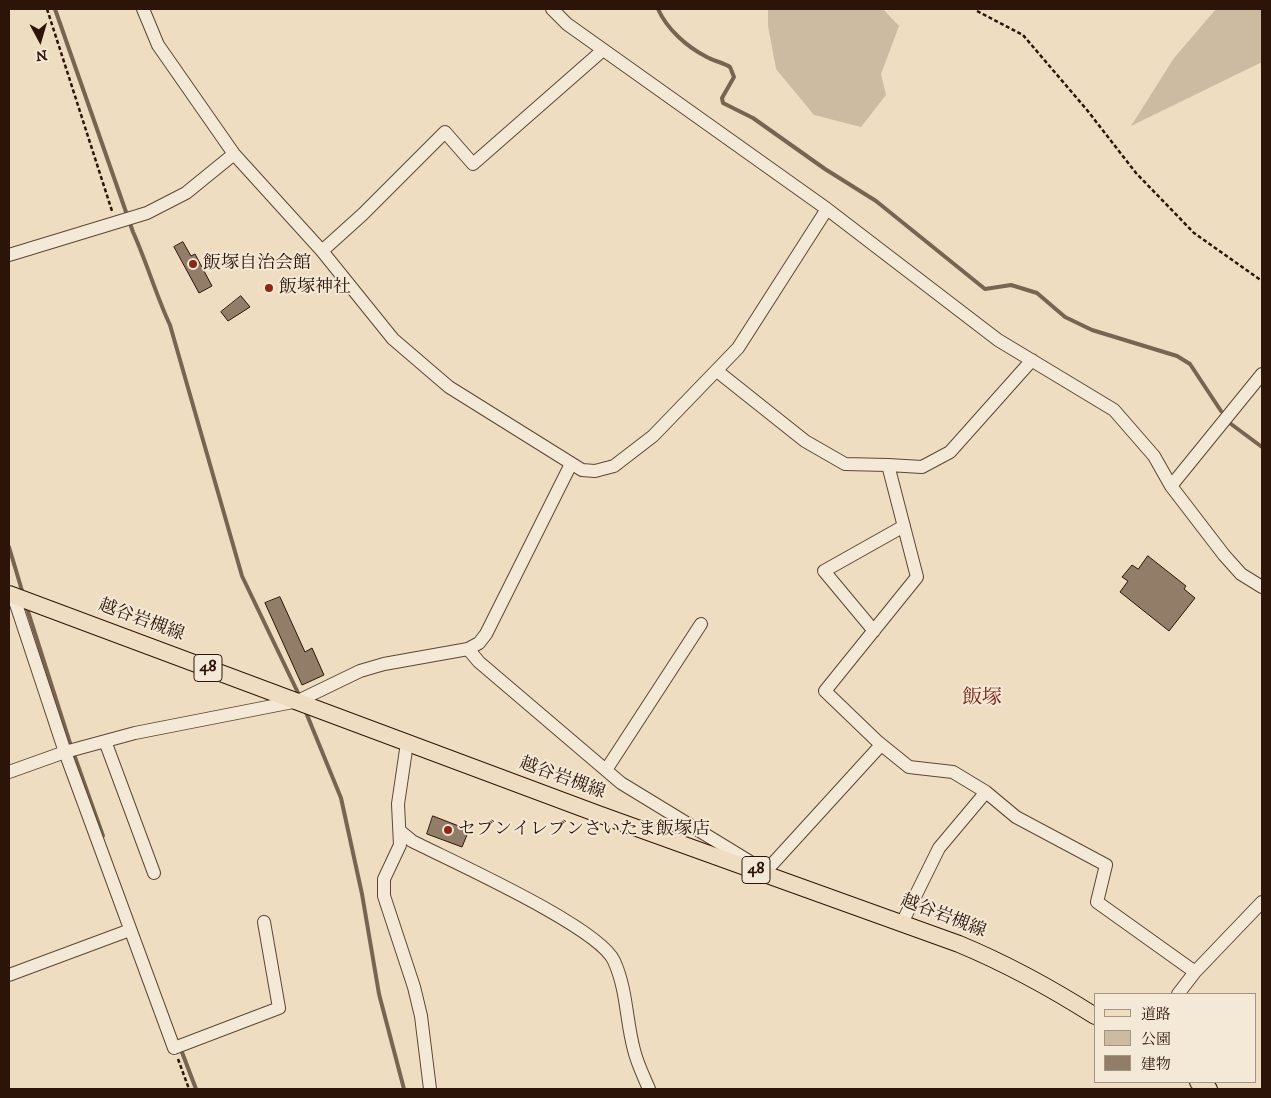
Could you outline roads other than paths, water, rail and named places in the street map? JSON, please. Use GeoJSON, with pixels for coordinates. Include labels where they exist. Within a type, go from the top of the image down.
{"type":"FeatureCollection","features":[{"type":"Feature","properties":{"kind":"main road","name":"越谷岩槻線"},"geometry":{"type":"LineString","coordinates":[[11,595],[407,743],[902,922],[1006,964],[1052,988],[1094,1015]]}},
{"type":"Feature","properties":{"kind":"street"},"geometry":{"type":"LineString","coordinates":[[143,9],[158,45],[234,154],[322,251],[393,339],[449,387],[582,470],[595,471],[614,466],[653,436],[717,371],[738,348],[827,210]]}},
{"type":"Feature","properties":{"kind":"street"},"geometry":{"type":"LineString","coordinates":[[552,9],[567,24],[827,210],[998,340],[1114,410],[1154,456],[1171,486],[1224,555],[1241,574],[1262,587]]}},
{"type":"Feature","properties":{"kind":"street"},"geometry":{"type":"LineString","coordinates":[[322,251],[363,214],[445,132],[473,164],[603,50]]}},
{"type":"Feature","properties":{"kind":"street"},"geometry":{"type":"LineString","coordinates":[[9,255],[147,212],[186,193],[234,154]]}},
{"type":"Feature","properties":{"kind":"street"},"geometry":{"type":"LineString","coordinates":[[717,371],[805,441],[845,464],[922,467],[950,452],[1032,360]]}},
{"type":"Feature","properties":{"kind":"street"},"geometry":{"type":"LineString","coordinates":[[1171,486],[1262,374]]}},
{"type":"Feature","properties":{"kind":"street"},"geometry":{"type":"LineString","coordinates":[[9,772],[65,752],[134,733],[298,701],[360,671],[384,664],[468,648],[480,643],[571,464]]}},
{"type":"Feature","properties":{"kind":"street"},"geometry":{"type":"LineString","coordinates":[[888,465],[917,577],[825,691],[881,745],[909,767],[953,772],[986,792],[1016,817],[1106,865],[1098,902],[1196,972]]}},
{"type":"Feature","properties":{"kind":"street"},"geometry":{"type":"LineString","coordinates":[[874,631],[824,571],[904,526]]}},
{"type":"Feature","properties":{"kind":"street"},"geometry":{"type":"LineString","coordinates":[[11,595],[65,752],[174,1048],[279,1008],[264,922]]}},
{"type":"Feature","properties":{"kind":"street"},"geometry":{"type":"LineString","coordinates":[[606,770],[701,624]]}},
{"type":"Feature","properties":{"kind":"street"},"geometry":{"type":"LineString","coordinates":[[468,648],[479,662],[621,783],[770,874],[881,745]]}},
{"type":"Feature","properties":{"kind":"street"},"geometry":{"type":"LineString","coordinates":[[105,741],[154,872]]}},
{"type":"Feature","properties":{"kind":"street"},"geometry":{"type":"LineString","coordinates":[[407,743],[398,804],[400,845],[384,879],[384,896],[389,918],[414,987],[421,1016],[430,1089]]}},
{"type":"Feature","properties":{"kind":"street"},"geometry":{"type":"LineString","coordinates":[[902,922],[939,848],[986,792]]}},
{"type":"Feature","properties":{"kind":"street"},"geometry":{"type":"LineString","coordinates":[[400,832],[412,841],[523,897],[584,932],[614,959],[621,981],[634,1051],[649,1089]]}},
{"type":"Feature","properties":{"kind":"street"},"geometry":{"type":"LineString","coordinates":[[1179,993],[1196,972],[1260,910]]}},
{"type":"Feature","properties":{"kind":"street"},"geometry":{"type":"LineString","coordinates":[[9,975],[130,930]]}},
{"type":"Feature","properties":{"kind":"waterway"},"geometry":{"type":"LineString","coordinates":[[55,9],[133,232],[170,325],[242,576],[300,697]]}},
{"type":"Feature","properties":{"kind":"waterway"},"geometry":{"type":"LineString","coordinates":[[658,9],[666,23],[684,42],[708,58],[730,67],[734,77],[722,98],[723,103],[753,118],[825,169],[876,201],[985,289],[1011,285],[1037,293],[1065,317],[1092,330],[1177,356],[1190,364],[1221,411]]}},
{"type":"Feature","properties":{"kind":"waterway"},"geometry":{"type":"LineString","coordinates":[[1231,424],[1262,447]]}},
{"type":"Feature","properties":{"kind":"waterway"},"geometry":{"type":"LineString","coordinates":[[9,547],[23,594]]}},
{"type":"Feature","properties":{"kind":"waterway"},"geometry":{"type":"LineString","coordinates":[[26,605],[71,746],[103,836]]}},
{"type":"Feature","properties":{"kind":"waterway"},"geometry":{"type":"LineString","coordinates":[[305,710],[341,798],[362,894],[379,994],[404,1089]]}},
{"type":"Feature","properties":{"kind":"waterway"},"geometry":{"type":"LineString","coordinates":[[180,1047],[196,1089]]}},
{"type":"Feature","properties":{"kind":"place","name":"飯塚自治会館"},"geometry":{"type":"Point","coordinates":[193,264]}},
{"type":"Feature","properties":{"kind":"place","name":"飯塚神社"},"geometry":{"type":"Point","coordinates":[269,288]}},
{"type":"Feature","properties":{"kind":"place","name":"セブンイレブンさいたま飯塚店"},"geometry":{"type":"Point","coordinates":[448,830]}},
{"type":"Feature","properties":{"kind":"district","name":"飯塚"},"geometry":{"type":"Point","coordinates":[982,699]}}]}
